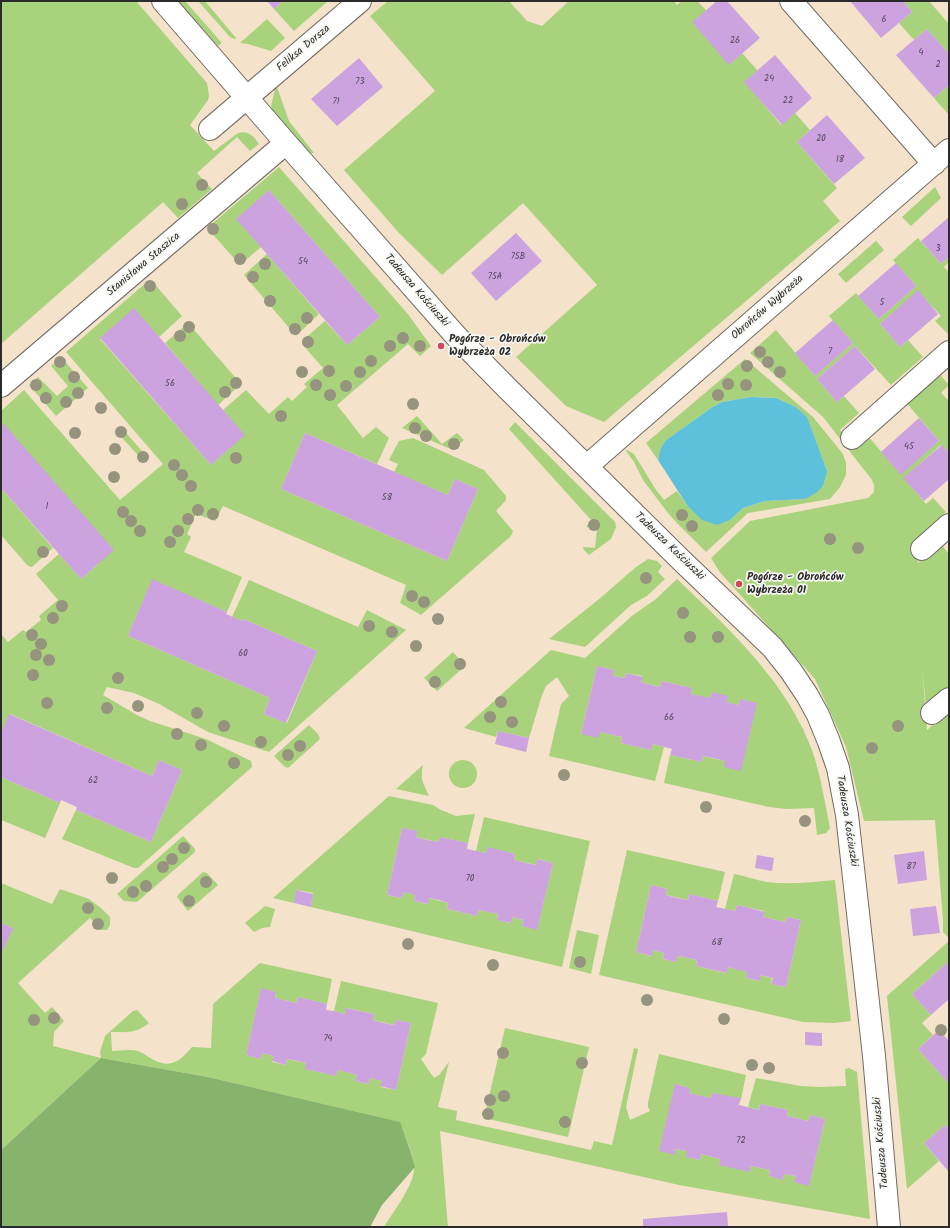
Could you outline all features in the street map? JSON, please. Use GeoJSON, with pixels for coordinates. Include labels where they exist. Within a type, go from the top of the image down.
{"type":"FeatureCollection","features":[{"type":"Feature","properties":{"kind":"street","name":"Tadeusza Kościuszki"},"geometry":{"type":"LineString","coordinates":[[163,1],[456,336],[681,560],[772,647],[791,671],[807,695],[818,715],[829,742],[838,768],[844,796],[850,836],[874,1056],[889,1227]]}},
{"type":"Feature","properties":{"kind":"street","name":"Feliksa Dorsza"},"geometry":{"type":"LineString","coordinates":[[247,98],[360,1]]}},
{"type":"Feature","properties":{"kind":"street"},"geometry":{"type":"LineString","coordinates":[[791,1],[941,157]]}},
{"type":"Feature","properties":{"kind":"street"},"geometry":{"type":"LineString","coordinates":[[210,129],[247,98]]}},
{"type":"Feature","properties":{"kind":"street","name":"Stanisława Staszica"},"geometry":{"type":"LineString","coordinates":[[1,386],[286,143]]}},
{"type":"Feature","properties":{"kind":"street","name":"Obrońców Wybrzeża"},"geometry":{"type":"LineString","coordinates":[[587,466],[941,157]]}},
{"type":"Feature","properties":{"kind":"street"},"geometry":{"type":"LineString","coordinates":[[852,438],[949,352]]}},
{"type":"Feature","properties":{"kind":"street"},"geometry":{"type":"LineString","coordinates":[[922,549],[949,525]]}},
{"type":"Feature","properties":{"kind":"street"},"geometry":{"type":"LineString","coordinates":[[932,713],[949,699]]}},
{"type":"Feature","properties":{"kind":"green space"},"geometry":{"type":"Polygon","coordinates":[[[1,1],[136,1],[207,83],[209,96],[208,100],[190,125],[214,151],[238,133],[242,132],[250,134],[259,144],[250,151],[237,137],[197,173],[212,189],[178,218],[163,202],[1,344],[1,1]]]}},
{"type":"Feature","properties":{"kind":"green space"},"geometry":{"type":"Polygon","coordinates":[[[178,1],[185,1],[222,43],[218,46],[178,1]]]}},
{"type":"Feature","properties":{"kind":"green space"},"geometry":{"type":"Polygon","coordinates":[[[198,1],[205,1],[236,38],[235,39],[230,37],[198,1]]]}},
{"type":"Feature","properties":{"kind":"green space"},"geometry":{"type":"Polygon","coordinates":[[[283,1],[328,1],[294,31],[274,9],[283,1]]]}},
{"type":"Feature","properties":{"kind":"green space"},"geometry":{"type":"Polygon","coordinates":[[[388,1],[509,1],[527,21],[542,26],[569,1],[674,1],[677,5],[682,1],[697,1],[706,10],[729,65],[742,53],[758,71],[745,82],[781,125],[795,113],[810,130],[797,142],[837,188],[823,201],[840,221],[604,422],[566,406],[516,357],[597,285],[523,203],[442,275],[399,233],[344,170],[435,91],[370,16],[388,1]]]}},
{"type":"Feature","properties":{"kind":"green space"},"geometry":{"type":"Polygon","coordinates":[[[903,1],[929,1],[949,24],[949,54],[927,29],[914,40],[899,23],[912,12],[903,1]]]}},
{"type":"Feature","properties":{"kind":"green space"},"geometry":{"type":"Polygon","coordinates":[[[267,19],[285,38],[271,51],[240,43],[267,19]]]}},
{"type":"Feature","properties":{"kind":"green space"},"geometry":{"type":"Polygon","coordinates":[[[949,85],[949,115],[934,98],[949,85]]]}},
{"type":"Feature","properties":{"kind":"green space"},"geometry":{"type":"Polygon","coordinates":[[[277,87],[289,121],[314,153],[310,153],[274,112],[271,106],[275,89],[277,87]]]}},
{"type":"Feature","properties":{"kind":"green space"},"geometry":{"type":"Polygon","coordinates":[[[279,167],[407,313],[431,346],[420,356],[408,344],[337,405],[363,438],[376,427],[389,438],[377,464],[305,433],[281,489],[447,561],[478,489],[455,479],[448,495],[394,472],[398,464],[389,460],[399,441],[413,438],[484,470],[506,496],[506,500],[496,511],[513,531],[511,536],[421,615],[400,603],[406,585],[223,506],[215,521],[196,514],[187,534],[191,537],[184,552],[242,577],[227,612],[152,580],[128,636],[270,698],[264,714],[287,723],[317,651],[243,619],[242,621],[232,617],[249,580],[358,627],[367,610],[406,630],[269,752],[208,732],[159,704],[134,693],[107,687],[103,695],[137,715],[150,721],[206,739],[251,761],[252,767],[138,868],[134,868],[62,839],[76,810],[151,842],[182,770],[159,760],[152,776],[10,714],[1,733],[1,634],[8,642],[23,630],[26,632],[41,620],[39,616],[58,600],[36,574],[59,554],[81,579],[98,564],[2,424],[1,425],[1,411],[24,390],[120,500],[163,464],[66,352],[148,281],[152,281],[182,316],[159,337],[134,309],[100,339],[211,465],[244,435],[223,410],[246,390],[269,414],[288,397],[292,401],[307,387],[304,384],[323,368],[302,344],[302,341],[325,321],[347,345],[380,317],[269,190],[237,219],[261,247],[240,265],[207,228],[279,167]]]}},
{"type":"Feature","properties":{"kind":"green space"},"geometry":{"type":"Polygon","coordinates":[[[935,187],[941,198],[911,226],[902,217],[935,187]]]}},
{"type":"Feature","properties":{"kind":"green space"},"geometry":{"type":"Polygon","coordinates":[[[918,238],[941,264],[949,257],[949,262],[944,267],[949,272],[949,335],[935,321],[941,316],[918,291],[880,324],[900,347],[908,340],[923,357],[891,385],[855,346],[817,379],[837,402],[844,396],[859,413],[840,430],[853,444],[866,434],[901,474],[939,441],[904,400],[937,371],[949,385],[941,393],[949,401],[949,453],[941,445],[904,478],[926,504],[933,498],[946,512],[916,539],[918,563],[941,544],[949,554],[949,686],[926,706],[922,666],[927,730],[949,711],[949,938],[943,932],[935,820],[864,821],[846,747],[815,679],[719,571],[711,558],[750,521],[868,498],[874,492],[872,480],[823,417],[750,353],[776,330],[815,376],[853,343],[829,316],[856,293],[879,319],[916,286],[893,260],[918,238]]]}},
{"type":"Feature","properties":{"kind":"green space"},"geometry":{"type":"Polygon","coordinates":[[[876,241],[884,250],[846,283],[838,274],[876,241]]]}},
{"type":"Feature","properties":{"kind":"green space"},"geometry":{"type":"Polygon","coordinates":[[[267,254],[319,314],[296,336],[244,275],[267,254]]]}},
{"type":"Feature","properties":{"kind":"green space"},"geometry":{"type":"Polygon","coordinates":[[[188,323],[241,384],[218,405],[165,343],[188,323]]]}},
{"type":"Feature","properties":{"kind":"green space"},"geometry":{"type":"Polygon","coordinates":[[[61,357],[88,388],[56,416],[29,385],[38,377],[57,396],[68,386],[51,366],[61,357]]]}},
{"type":"Feature","properties":{"kind":"green space"},"geometry":{"type":"Polygon","coordinates":[[[745,359],[813,417],[843,454],[846,463],[846,475],[840,487],[830,499],[748,513],[706,552],[668,513],[643,480],[634,462],[625,449],[634,454],[656,490],[664,500],[677,491],[687,505],[730,520],[743,508],[765,501],[805,499],[827,471],[807,418],[796,407],[776,398],[751,397],[722,402],[711,408],[665,441],[660,450],[658,460],[646,443],[745,359]]]}},
{"type":"Feature","properties":{"kind":"green space"},"geometry":{"type":"Polygon","coordinates":[[[417,416],[442,444],[457,433],[464,440],[453,450],[402,428],[417,416]]]}},
{"type":"Feature","properties":{"kind":"green space"},"geometry":{"type":"Polygon","coordinates":[[[515,422],[615,522],[616,527],[611,539],[589,555],[583,547],[595,548],[597,529],[586,527],[591,520],[509,429],[515,422]]]}},
{"type":"Feature","properties":{"kind":"green space"},"geometry":{"type":"Polygon","coordinates":[[[121,427],[148,458],[144,462],[116,431],[121,427]]]}},
{"type":"Feature","properties":{"kind":"green space"},"geometry":{"type":"Polygon","coordinates":[[[1,488],[53,548],[32,567],[28,566],[1,535],[1,488]]]}},
{"type":"Feature","properties":{"kind":"green space"},"geometry":{"type":"Polygon","coordinates":[[[648,559],[657,561],[662,566],[658,572],[665,579],[647,596],[631,605],[585,647],[549,639],[636,567],[648,559]]]}},
{"type":"Feature","properties":{"kind":"green space"},"geometry":{"type":"Polygon","coordinates":[[[677,579],[715,615],[751,653],[783,694],[796,716],[808,740],[819,773],[830,828],[826,833],[817,835],[814,808],[786,809],[769,807],[664,783],[670,755],[702,762],[703,756],[725,761],[756,703],[740,699],[738,705],[691,694],[692,688],[662,681],[660,687],[641,682],[642,676],[626,673],[625,678],[613,676],[614,670],[597,666],[581,734],[600,732],[622,737],[621,743],[651,750],[653,744],[664,747],[655,781],[549,756],[561,704],[569,696],[557,677],[546,686],[529,738],[498,731],[496,737],[464,728],[551,650],[585,658],[633,615],[656,599],[677,579]]]}},
{"type":"Feature","properties":{"kind":"green space"},"geometry":{"type":"Polygon","coordinates":[[[453,652],[465,666],[437,691],[424,678],[453,652]]]}},
{"type":"Feature","properties":{"kind":"green space"},"geometry":{"type":"Polygon","coordinates":[[[309,725],[318,734],[320,738],[319,740],[288,768],[285,767],[274,756],[309,725]]]}},
{"type":"Feature","properties":{"kind":"green space"},"geometry":{"type":"Polygon","coordinates":[[[463,760],[469,761],[473,764],[476,768],[476,780],[473,784],[469,787],[463,788],[457,787],[453,784],[450,780],[449,774],[450,768],[453,764],[457,761],[463,760]]]}},
{"type":"Feature","properties":{"kind":"green space"},"geometry":{"type":"Polygon","coordinates":[[[423,765],[422,778],[429,796],[396,789],[423,765]]]}},
{"type":"Feature","properties":{"kind":"green space"},"geometry":{"type":"Polygon","coordinates":[[[1,777],[60,803],[45,838],[1,820],[1,777]]]}},
{"type":"Feature","properties":{"kind":"green space"},"geometry":{"type":"Polygon","coordinates":[[[389,796],[433,805],[456,816],[475,814],[468,843],[440,837],[438,842],[416,837],[417,831],[402,828],[387,895],[402,898],[404,892],[415,895],[414,901],[427,904],[429,898],[448,903],[447,909],[477,916],[479,910],[498,914],[497,920],[510,923],[512,917],[523,920],[522,926],[537,929],[553,863],[538,859],[536,865],[514,860],[515,854],[488,848],[486,853],[476,851],[484,817],[590,841],[562,967],[311,907],[313,893],[297,890],[294,903],[273,898],[389,796]]]}},
{"type":"Feature","properties":{"kind":"green space"},"geometry":{"type":"Polygon","coordinates":[[[183,836],[195,849],[195,852],[137,902],[124,901],[117,894],[183,836]]]}},
{"type":"Feature","properties":{"kind":"green space"},"geometry":{"type":"Polygon","coordinates":[[[627,850],[725,872],[718,901],[689,894],[688,900],[666,895],[667,889],[651,885],[636,952],[651,956],[653,950],[664,953],[663,959],[676,962],[678,956],[697,960],[696,966],[726,973],[728,967],[747,972],[746,978],[759,981],[761,975],[772,978],[771,984],[786,987],[801,920],[787,917],[785,922],[763,917],[764,911],[737,905],[735,911],[725,909],[734,874],[776,883],[801,883],[835,880],[851,1021],[834,1023],[803,1022],[599,975],[627,850]]]}},
{"type":"Feature","properties":{"kind":"green space"},"geometry":{"type":"Polygon","coordinates":[[[203,872],[207,873],[218,885],[188,911],[177,897],[203,872]]]}},
{"type":"Feature","properties":{"kind":"green space"},"geometry":{"type":"Polygon","coordinates":[[[1,883],[52,904],[60,889],[89,899],[110,917],[110,925],[107,930],[101,930],[90,918],[18,983],[45,1013],[52,1007],[64,1021],[54,1032],[53,1046],[101,1058],[1,1150],[1,954],[12,928],[1,923],[1,883]]]}},
{"type":"Feature","properties":{"kind":"green space"},"geometry":{"type":"Polygon","coordinates":[[[265,906],[275,909],[270,927],[262,928],[254,932],[245,923],[265,906]]]}},
{"type":"Feature","properties":{"kind":"green space"},"geometry":{"type":"Polygon","coordinates":[[[577,930],[599,935],[591,974],[569,968],[577,930]]]}},
{"type":"Feature","properties":{"kind":"green space"},"geometry":{"type":"Polygon","coordinates":[[[949,941],[949,961],[912,994],[931,1015],[922,1023],[933,1035],[918,1049],[949,1084],[949,1129],[945,1125],[924,1143],[939,1161],[907,1189],[887,996],[949,941]]]}},
{"type":"Feature","properties":{"kind":"green space"},"geometry":{"type":"Polygon","coordinates":[[[260,963],[332,979],[327,1004],[298,997],[297,1003],[275,998],[276,992],[261,989],[246,1055],[261,1059],[262,1053],[274,1056],[272,1062],[286,1065],[287,1059],[306,1063],[306,1069],[336,1076],[338,1070],[357,1075],[355,1081],[369,1084],[370,1078],[382,1081],[381,1087],[396,1090],[411,1023],[396,1020],[394,1025],[373,1020],[374,1014],[347,1008],[345,1014],[334,1011],[341,981],[438,1003],[426,1054],[421,1059],[434,1078],[439,1075],[449,1062],[438,1107],[457,1111],[456,1120],[591,1150],[594,1141],[612,1145],[634,1048],[638,1049],[626,1107],[630,1120],[650,1111],[648,1103],[659,1054],[746,1075],[741,1099],[712,1093],[711,1098],[689,1093],[690,1088],[675,1084],[674,1154],[676,1149],[687,1151],[687,1157],[700,1160],[701,1154],[720,1159],[750,1172],[751,1166],[770,1170],[769,1176],[783,1179],[784,1174],[796,1176],[795,1182],[809,1185],[825,1119],[810,1115],[809,1121],[787,1116],[788,1110],[760,1104],[759,1110],[748,1107],[756,1078],[801,1086],[846,1086],[845,1069],[849,1068],[857,1072],[870,1219],[679,1185],[440,1131],[448,1227],[384,1227],[408,1189],[414,1173],[412,1155],[399,1122],[208,1077],[101,1058],[100,1052],[105,1036],[133,1011],[137,1010],[149,1023],[135,1031],[111,1032],[112,1051],[138,1051],[160,1063],[166,1064],[176,1062],[192,1047],[211,1048],[213,1004],[260,963]]]}},
{"type":"Feature","properties":{"kind":"green space"},"geometry":{"type":"Polygon","coordinates":[[[505,1028],[589,1047],[568,1137],[484,1118],[505,1028]]]}},
{"type":"Feature","properties":{"kind":"green space"},"geometry":{"type":"Polygon","coordinates":[[[101,1058],[208,1077],[400,1122],[415,1167],[382,1205],[370,1227],[1,1227],[1,1150],[101,1058]]]}},
{"type":"Feature","properties":{"kind":"water"},"geometry":{"type":"Polygon","coordinates":[[[751,397],[776,398],[796,407],[807,417],[827,471],[823,486],[816,493],[805,499],[765,501],[743,508],[730,520],[717,525],[702,520],[687,505],[658,460],[660,450],[665,441],[711,408],[722,402],[751,397]]]}},
{"type":"Feature","properties":{"kind":"building"},"geometry":{"type":"Polygon","coordinates":[[[267,1],[283,1],[274,9],[267,1]]]}},
{"type":"Feature","properties":{"kind":"building"},"geometry":{"type":"Polygon","coordinates":[[[717,1],[727,1],[760,38],[729,65],[692,22],[717,1]]]}},
{"type":"Feature","properties":{"kind":"building"},"geometry":{"type":"Polygon","coordinates":[[[850,1],[903,1],[912,12],[881,38],[850,1]]]}},
{"type":"Feature","properties":{"kind":"building"},"geometry":{"type":"Polygon","coordinates":[[[927,29],[949,54],[949,85],[934,98],[896,55],[927,29]]]}},
{"type":"Feature","properties":{"kind":"building"},"geometry":{"type":"Polygon","coordinates":[[[775,55],[812,98],[782,125],[744,82],[775,55]]]}},
{"type":"Feature","properties":{"kind":"building"},"geometry":{"type":"Polygon","coordinates":[[[359,58],[383,87],[337,126],[311,99],[359,58]]]}},
{"type":"Feature","properties":{"kind":"building"},"geometry":{"type":"Polygon","coordinates":[[[827,115],[865,158],[834,184],[797,142],[827,115]]]}},
{"type":"Feature","properties":{"kind":"building"},"geometry":{"type":"Polygon","coordinates":[[[269,190],[380,317],[347,345],[236,219],[269,190]]]}},
{"type":"Feature","properties":{"kind":"building"},"geometry":{"type":"Polygon","coordinates":[[[949,217],[949,257],[941,264],[921,241],[949,217]]]}},
{"type":"Feature","properties":{"kind":"building"},"geometry":{"type":"Polygon","coordinates":[[[516,233],[542,261],[496,301],[471,273],[516,233]]]}},
{"type":"Feature","properties":{"kind":"building"},"geometry":{"type":"Polygon","coordinates":[[[896,263],[916,286],[879,319],[858,296],[896,263]]]}},
{"type":"Feature","properties":{"kind":"building"},"geometry":{"type":"Polygon","coordinates":[[[918,290],[938,314],[900,347],[880,324],[918,290]]]}},
{"type":"Feature","properties":{"kind":"building"},"geometry":{"type":"Polygon","coordinates":[[[134,308],[245,435],[211,465],[100,338],[134,308]]]}},
{"type":"Feature","properties":{"kind":"building"},"geometry":{"type":"Polygon","coordinates":[[[833,320],[853,343],[815,376],[795,353],[833,320]]]}},
{"type":"Feature","properties":{"kind":"building"},"geometry":{"type":"Polygon","coordinates":[[[855,346],[875,369],[837,402],[817,379],[855,346]]]}},
{"type":"Feature","properties":{"kind":"building"},"geometry":{"type":"Polygon","coordinates":[[[919,418],[939,441],[901,475],[881,452],[919,418]]]}},
{"type":"Feature","properties":{"kind":"building"},"geometry":{"type":"Polygon","coordinates":[[[3,423],[114,550],[81,579],[1,488],[1,425],[3,423]]]}},
{"type":"Feature","properties":{"kind":"building"},"geometry":{"type":"Polygon","coordinates":[[[305,433],[448,495],[455,479],[478,489],[447,561],[281,489],[305,433]]]}},
{"type":"Feature","properties":{"kind":"building"},"geometry":{"type":"Polygon","coordinates":[[[942,445],[949,453],[949,479],[924,501],[903,478],[942,445]]]}},
{"type":"Feature","properties":{"kind":"building"},"geometry":{"type":"Polygon","coordinates":[[[152,579],[227,612],[226,614],[242,621],[243,619],[317,651],[286,723],[264,714],[270,698],[128,636],[152,579]]]}},
{"type":"Feature","properties":{"kind":"building"},"geometry":{"type":"Polygon","coordinates":[[[597,666],[614,670],[613,676],[625,678],[626,673],[643,677],[641,682],[660,687],[662,681],[692,688],[691,694],[710,698],[712,692],[728,696],[727,702],[738,705],[740,699],[757,703],[741,771],[724,767],[725,761],[713,758],[703,756],[702,762],[670,755],[672,749],[653,744],[651,750],[621,743],[622,737],[600,732],[598,738],[581,734],[597,666]]]}},
{"type":"Feature","properties":{"kind":"building"},"geometry":{"type":"Polygon","coordinates":[[[9,714],[152,776],[159,760],[182,770],[151,842],[76,810],[77,807],[61,800],[60,803],[1,777],[1,733],[9,714]]]}},
{"type":"Feature","properties":{"kind":"building"},"geometry":{"type":"Polygon","coordinates":[[[498,731],[529,738],[526,752],[495,744],[498,731]]]}},
{"type":"Feature","properties":{"kind":"building"},"geometry":{"type":"Polygon","coordinates":[[[402,828],[418,831],[416,837],[428,840],[438,842],[440,837],[468,843],[467,849],[486,853],[488,847],[515,854],[514,860],[526,863],[536,865],[537,859],[553,863],[537,930],[522,926],[523,920],[512,917],[511,923],[497,920],[498,914],[479,910],[477,916],[447,909],[448,903],[439,900],[429,898],[428,904],[414,901],[415,895],[404,892],[402,898],[387,895],[402,828]]]}},
{"type":"Feature","properties":{"kind":"building"},"geometry":{"type":"Polygon","coordinates":[[[924,851],[927,880],[898,884],[894,855],[924,851]]]}},
{"type":"Feature","properties":{"kind":"building"},"geometry":{"type":"Polygon","coordinates":[[[757,855],[774,858],[772,871],[755,868],[757,855]]]}},
{"type":"Feature","properties":{"kind":"building"},"geometry":{"type":"Polygon","coordinates":[[[651,885],[667,889],[666,895],[677,898],[688,900],[689,894],[718,901],[716,907],[735,911],[737,905],[765,912],[763,917],[785,922],[787,917],[801,920],[786,987],[771,984],[773,978],[761,975],[760,981],[746,978],[747,972],[728,967],[727,973],[696,966],[697,960],[678,956],[676,962],[663,959],[664,953],[653,950],[652,956],[636,952],[651,885]]]}},
{"type":"Feature","properties":{"kind":"building"},"geometry":{"type":"Polygon","coordinates":[[[296,890],[313,894],[311,907],[294,903],[296,890]]]}},
{"type":"Feature","properties":{"kind":"building"},"geometry":{"type":"Polygon","coordinates":[[[936,906],[940,933],[913,936],[910,909],[936,906]]]}},
{"type":"Feature","properties":{"kind":"building"},"geometry":{"type":"Polygon","coordinates":[[[1,923],[13,928],[1,954],[1,923]]]}},
{"type":"Feature","properties":{"kind":"building"},"geometry":{"type":"Polygon","coordinates":[[[949,961],[949,999],[931,1015],[912,994],[949,961]]]}},
{"type":"Feature","properties":{"kind":"building"},"geometry":{"type":"Polygon","coordinates":[[[261,988],[276,992],[275,998],[297,1003],[298,997],[327,1004],[326,1010],[345,1014],[346,1008],[374,1014],[373,1020],[384,1023],[394,1025],[396,1020],[411,1023],[396,1090],[380,1086],[382,1081],[370,1078],[369,1084],[355,1081],[357,1075],[338,1070],[336,1076],[305,1069],[306,1063],[298,1061],[287,1059],[286,1065],[272,1061],[274,1056],[262,1053],[261,1059],[246,1055],[261,988]]]}},
{"type":"Feature","properties":{"kind":"building"},"geometry":{"type":"Polygon","coordinates":[[[939,1030],[949,1041],[949,1084],[918,1049],[939,1030]]]}},
{"type":"Feature","properties":{"kind":"building"},"geometry":{"type":"Polygon","coordinates":[[[805,1032],[822,1033],[822,1046],[805,1045],[805,1032]]]}},
{"type":"Feature","properties":{"kind":"building"},"geometry":{"type":"Polygon","coordinates":[[[675,1084],[690,1088],[689,1093],[711,1098],[712,1093],[741,1098],[739,1105],[759,1110],[760,1104],[788,1110],[787,1116],[809,1121],[810,1115],[825,1119],[809,1186],[794,1182],[796,1176],[784,1174],[783,1180],[769,1176],[770,1170],[751,1166],[750,1172],[719,1165],[720,1159],[701,1154],[700,1160],[686,1157],[687,1151],[676,1149],[675,1155],[659,1151],[675,1084]]]}},
{"type":"Feature","properties":{"kind":"building"},"geometry":{"type":"Polygon","coordinates":[[[945,1125],[949,1129],[949,1172],[924,1143],[945,1125]]]}},
{"type":"Feature","properties":{"kind":"building"},"geometry":{"type":"Polygon","coordinates":[[[727,1212],[728,1227],[643,1227],[643,1219],[727,1212]]]}},
{"type":"Feature","properties":{"kind":"place","name":"Pogórze - Obrońców Wybrzeża 02"},"geometry":{"type":"Point","coordinates":[441,346]}},
{"type":"Feature","properties":{"kind":"place","name":"Pogórze - Obrońców Wybrzeża 01"},"geometry":{"type":"Point","coordinates":[739,584]}}]}
